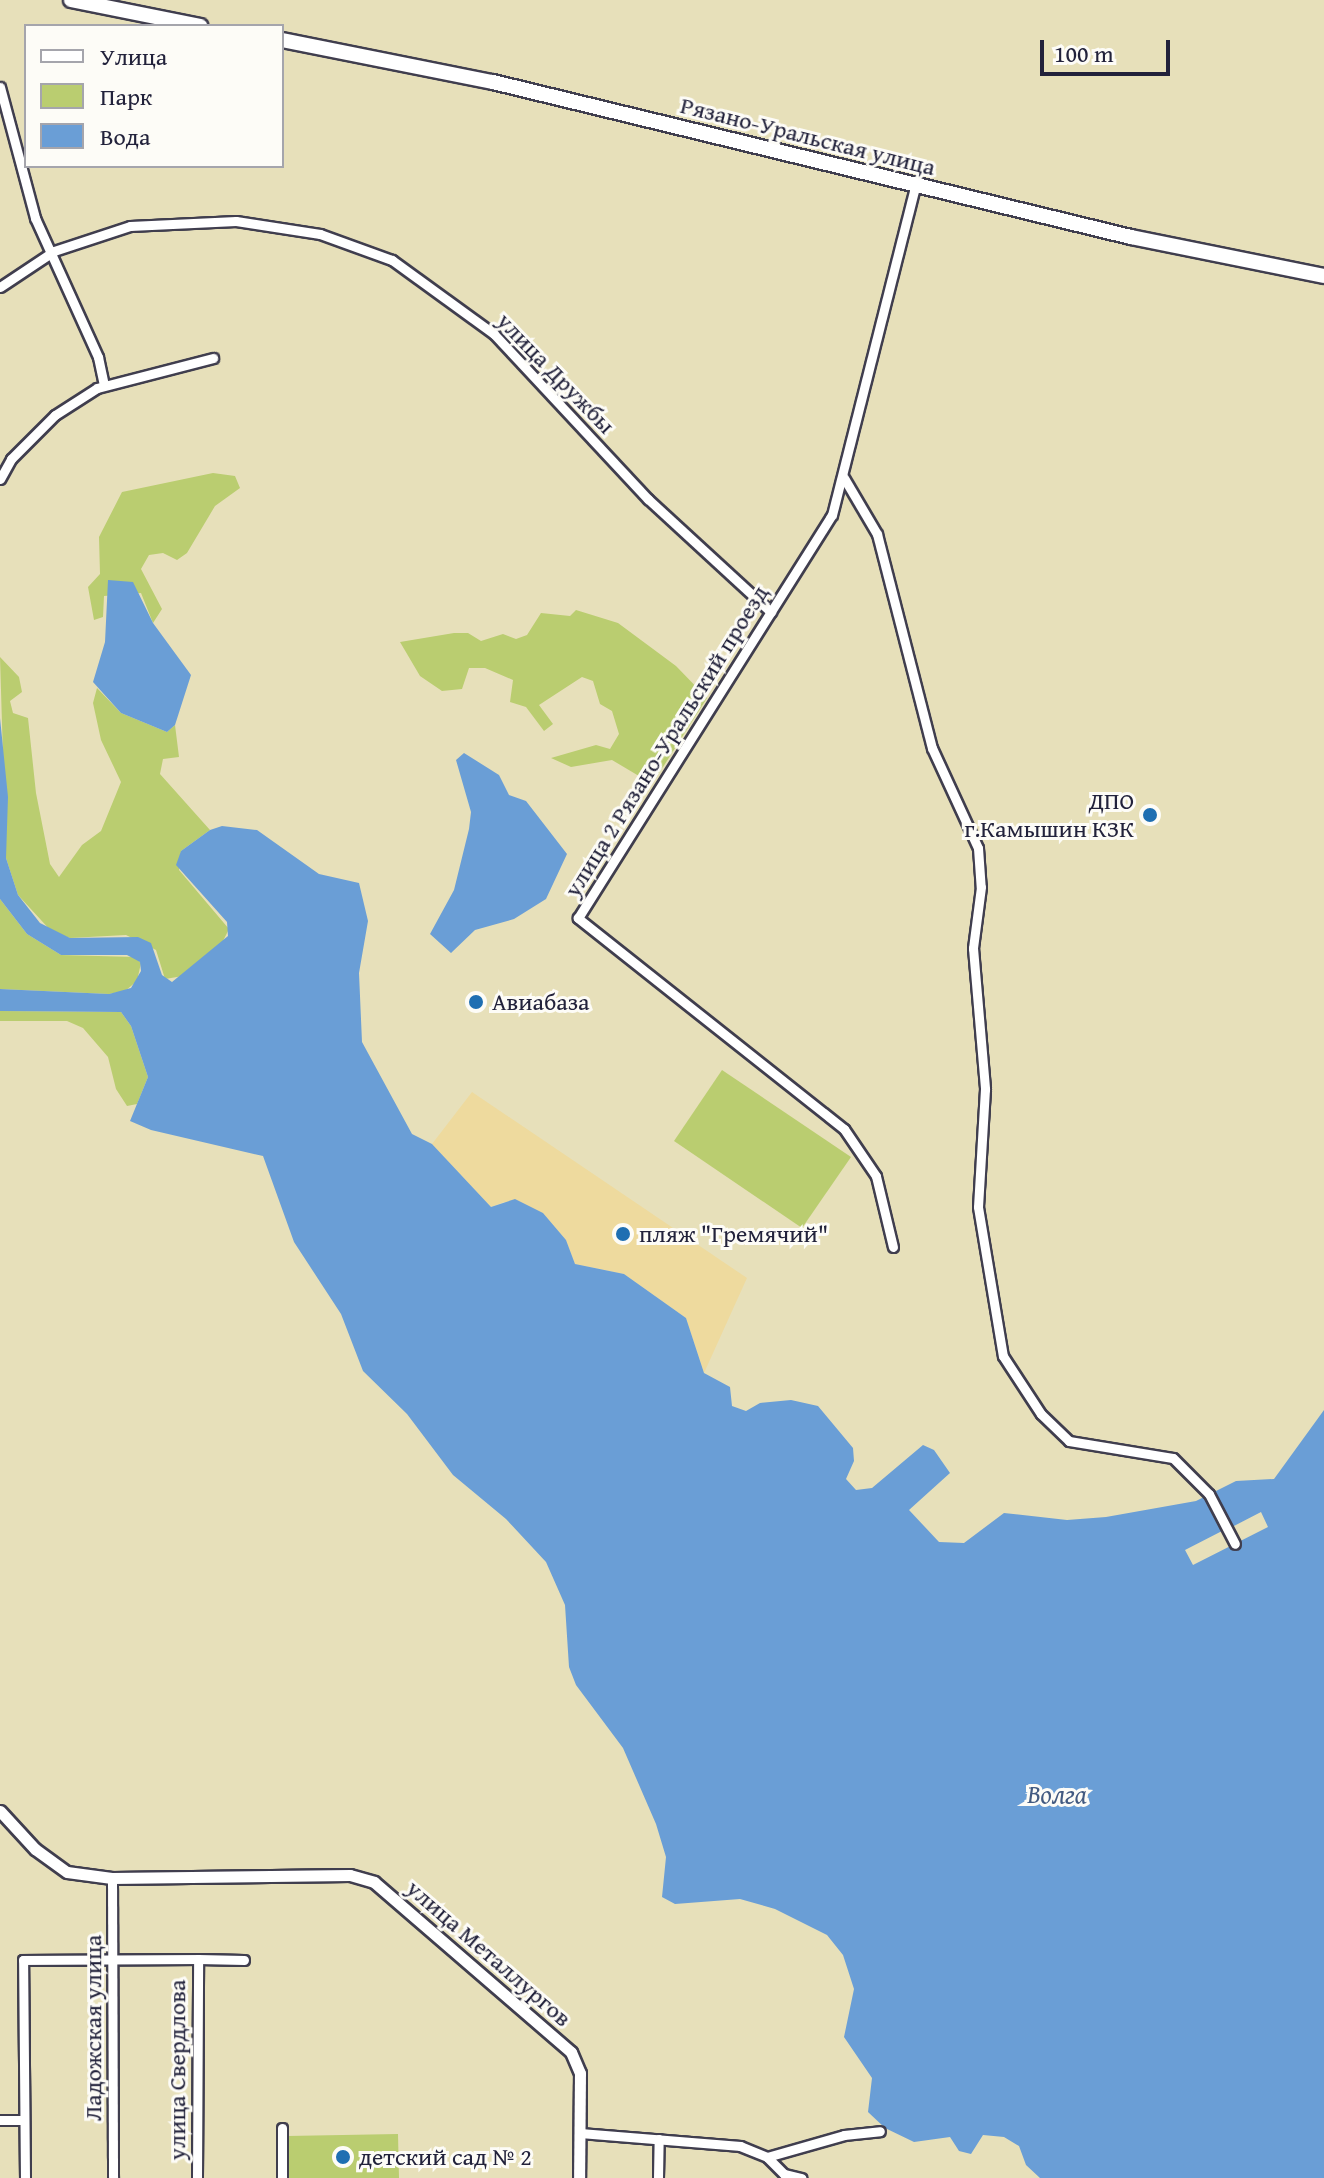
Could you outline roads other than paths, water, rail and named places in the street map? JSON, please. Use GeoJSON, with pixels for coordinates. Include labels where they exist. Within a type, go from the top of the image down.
{"type":"FeatureCollection","features":[{"type":"Feature","properties":{"kind":"main road"},"geometry":{"type":"LineString","coordinates":[[71,0],[190,24]]}},
{"type":"Feature","properties":{"kind":"main road","name":"Рязано-Уральская улица"},"geometry":{"type":"LineString","coordinates":[[284,40],[493,82],[915,186],[1324,276]]}},
{"type":"Feature","properties":{"kind":"street"},"geometry":{"type":"LineString","coordinates":[[0,87],[49,255],[98,357],[104,385]]}},
{"type":"Feature","properties":{"kind":"street","name":"улица 2 Рязано-Уральский проезд"},"geometry":{"type":"LineString","coordinates":[[893,1247],[876,1176],[844,1129],[578,918],[832,515],[844,478],[915,186]]}},
{"type":"Feature","properties":{"kind":"street","name":"улица Дружбы"},"geometry":{"type":"LineString","coordinates":[[0,287],[49,255],[130,226],[236,221],[320,234],[392,260],[494,334],[648,499],[771,612]]}},
{"type":"Feature","properties":{"kind":"street"},"geometry":{"type":"LineString","coordinates":[[0,479],[11,459],[55,415],[104,385],[213,358]]}},
{"type":"Feature","properties":{"kind":"street"},"geometry":{"type":"LineString","coordinates":[[844,478],[877,534],[932,748],[978,848],[981,887],[973,948],[985,1089],[978,1207],[1003,1356],[1041,1414],[1069,1441],[1173,1458],[1209,1494],[1235,1544]]}},
{"type":"Feature","properties":{"kind":"street"},"geometry":{"type":"LineString","coordinates":[[0,1811],[35,1849],[67,1872],[112,1878]]}},
{"type":"Feature","properties":{"kind":"street","name":"улица Металлургов"},"geometry":{"type":"LineString","coordinates":[[112,1878],[350,1875],[374,1882],[571,2052],[580,2073],[579,2178]]}},
{"type":"Feature","properties":{"kind":"street","name":"Ладожская улица"},"geometry":{"type":"LineString","coordinates":[[112,1878],[113,2178]]}},
{"type":"Feature","properties":{"kind":"street"},"geometry":{"type":"LineString","coordinates":[[25,2178],[23,1960],[198,1959]]}},
{"type":"Feature","properties":{"kind":"street","name":"улица Свердлова"},"geometry":{"type":"LineString","coordinates":[[197,2178],[198,1959],[244,1960]]}},
{"type":"Feature","properties":{"kind":"street"},"geometry":{"type":"LineString","coordinates":[[0,2120],[24,2120]]}},
{"type":"Feature","properties":{"kind":"street"},"geometry":{"type":"LineString","coordinates":[[282,2128],[282,2178]]}},
{"type":"Feature","properties":{"kind":"street"},"geometry":{"type":"LineString","coordinates":[[767,2157],[844,2135],[880,2131]]}},
{"type":"Feature","properties":{"kind":"street"},"geometry":{"type":"LineString","coordinates":[[580,2133],[740,2146],[767,2157],[784,2174],[802,2178]]}},
{"type":"Feature","properties":{"kind":"street"},"geometry":{"type":"LineString","coordinates":[[658,2178],[659,2139]]}},
{"type":"Feature","properties":{"kind":"water"},"geometry":{"type":"Polygon","coordinates":[[[108,580],[133,582],[153,623],[191,675],[175,725],[167,732],[121,713],[93,682],[105,642],[108,580]]]}},
{"type":"Feature","properties":{"kind":"water","name":"Волга"},"geometry":{"type":"Polygon","coordinates":[[[0,718],[8,797],[6,858],[18,895],[40,923],[70,938],[138,937],[151,943],[162,975],[172,982],[228,936],[227,922],[176,865],[181,851],[210,830],[222,826],[257,830],[319,874],[359,883],[368,921],[359,973],[362,1042],[412,1134],[432,1144],[491,1207],[515,1199],[543,1213],[566,1240],[575,1264],[624,1274],[686,1318],[704,1373],[730,1387],[732,1406],[746,1411],[760,1403],[791,1400],[818,1406],[853,1448],[854,1461],[846,1479],[856,1490],[872,1488],[923,1445],[934,1450],[950,1473],[909,1510],[939,1542],[964,1543],[1004,1513],[1067,1520],[1106,1517],[1196,1501],[1236,1481],[1274,1479],[1324,1410],[1324,2178],[1040,2178],[1026,2165],[1019,2146],[1004,2137],[983,2135],[971,2154],[959,2151],[950,2137],[914,2142],[885,2128],[868,2112],[872,2078],[844,2037],[854,1989],[843,1955],[827,1935],[775,1909],[740,1899],[675,1904],[662,1897],[666,1857],[656,1824],[623,1748],[576,1685],[569,1667],[565,1605],[546,1562],[506,1519],[453,1475],[407,1414],[363,1371],[341,1314],[294,1242],[263,1156],[151,1130],[130,1121],[148,1077],[131,1026],[121,1012],[0,1011],[0,989],[109,994],[131,988],[141,971],[140,962],[127,955],[61,955],[27,934],[0,899],[0,718]]]}},
{"type":"Feature","properties":{"kind":"water"},"geometry":{"type":"Polygon","coordinates":[[[464,753],[499,775],[509,795],[526,801],[567,854],[546,899],[514,919],[475,930],[451,953],[430,934],[454,890],[469,829],[471,812],[456,760],[464,753]]]}},
{"type":"Feature","properties":{"kind":"place","name":"ДПО г.Камышин КЗК"},"geometry":{"type":"Point","coordinates":[1150,815]}},
{"type":"Feature","properties":{"kind":"place","name":"Авиабаза"},"geometry":{"type":"Point","coordinates":[476,1002]}},
{"type":"Feature","properties":{"kind":"place","name":"пляж \"Гремячий\""},"geometry":{"type":"Point","coordinates":[623,1234]}},
{"type":"Feature","properties":{"kind":"place","name":"детский сад № 2"},"geometry":{"type":"Point","coordinates":[343,2157]}}]}
